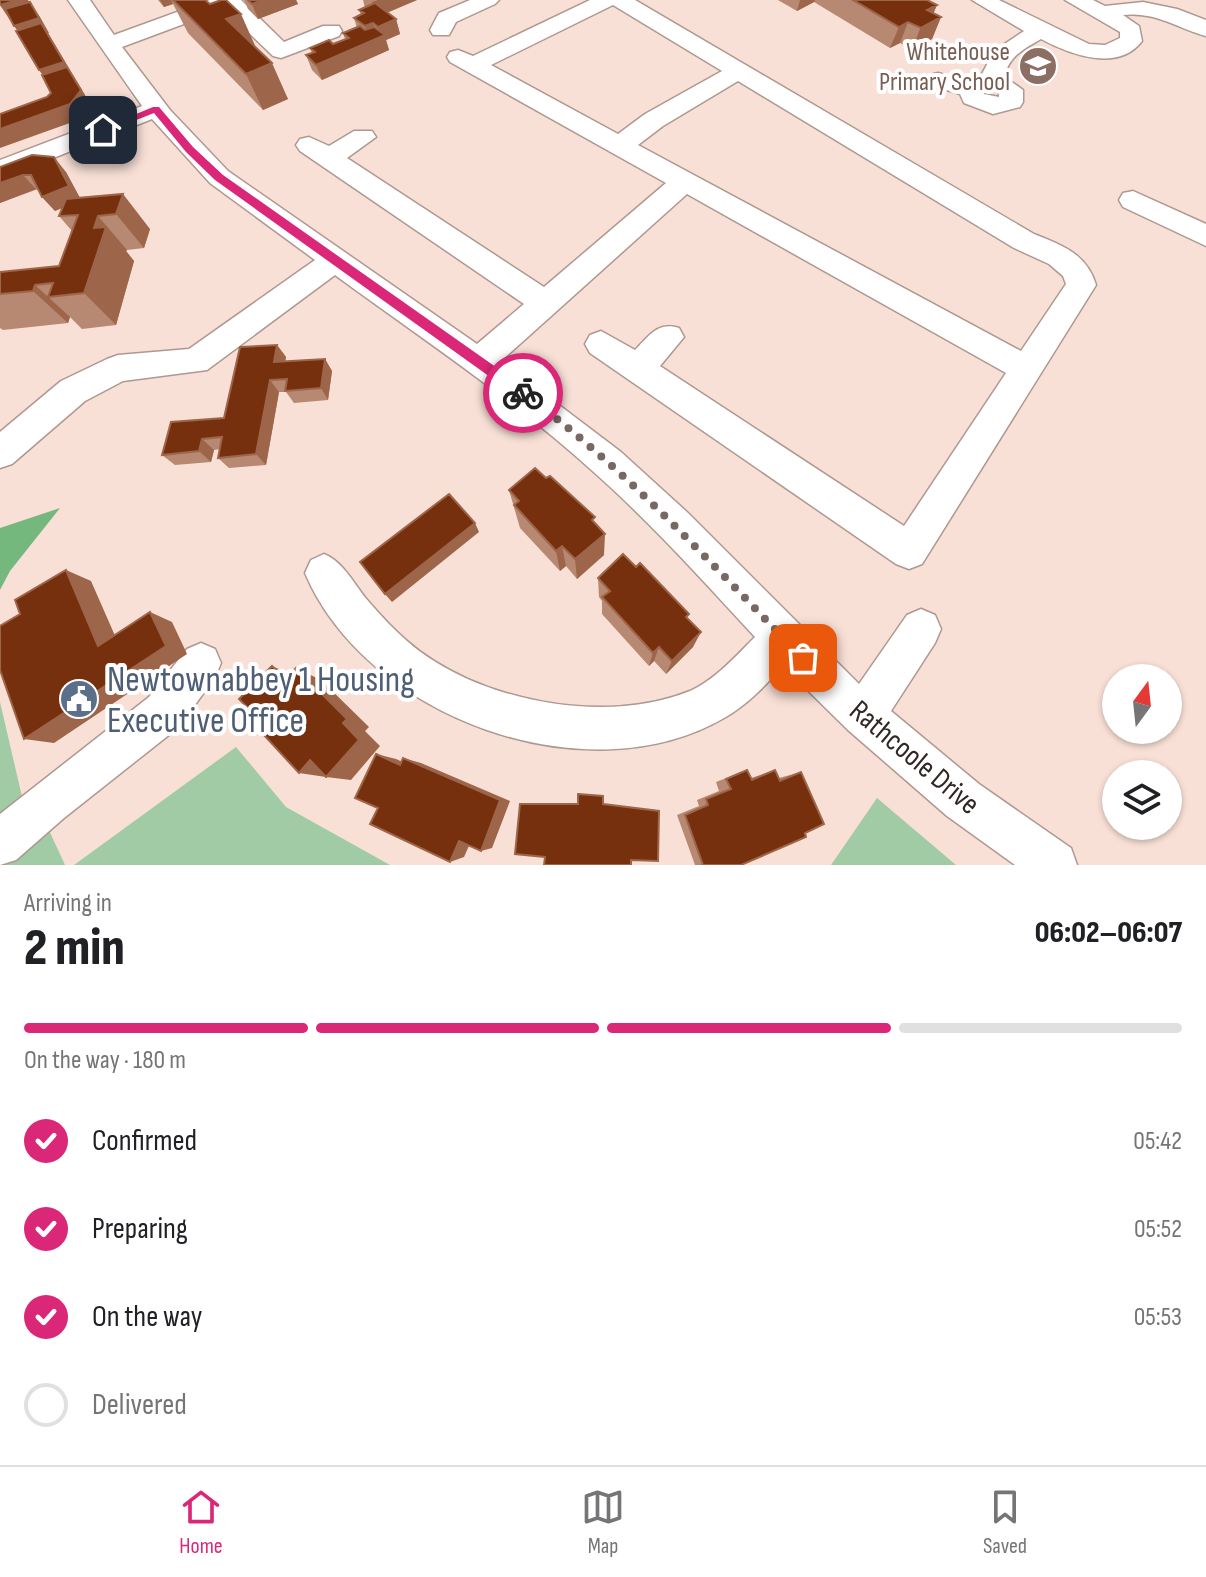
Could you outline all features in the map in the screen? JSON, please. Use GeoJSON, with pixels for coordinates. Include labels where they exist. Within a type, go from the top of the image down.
{"type":"FeatureCollection","features":[{"type":"Feature","properties":{"kind":"street","name":"Rathcoole Drive"},"geometry":{"type":"LineString","coordinates":[[79,0],[156,109],[189,149],[219,177],[479,361],[609,463],[675,525],[782,637],[863,715],[963,800],[1054,865]]}},
{"type":"Feature","properties":{"kind":"street"},"geometry":{"type":"LineString","coordinates":[[109,44],[229,0],[285,56],[331,31]]}},
{"type":"Feature","properties":{"kind":"street"},"geometry":{"type":"LineString","coordinates":[[441,30],[447,18],[488,0]]}},
{"type":"Feature","properties":{"kind":"street"},"geometry":{"type":"LineString","coordinates":[[607,0],[466,61],[1026,369]]}},
{"type":"Feature","properties":{"kind":"street"},"geometry":{"type":"LineString","coordinates":[[601,344],[909,551],[1081,285],[1079,274],[1065,261],[1024,241],[620,0]]}},
{"type":"Feature","properties":{"kind":"street"},"geometry":{"type":"LineString","coordinates":[[983,0],[1017,6],[1042,29],[1080,48],[1097,52],[1113,51],[1131,41],[1131,31],[1126,25],[1076,0]]}},
{"type":"Feature","properties":{"kind":"street"},"geometry":{"type":"LineString","coordinates":[[1105,13],[1126,5],[1152,8],[1186,18],[1206,29]]}},
{"type":"Feature","properties":{"kind":"street"},"geometry":{"type":"LineString","coordinates":[[938,80],[968,89],[973,82],[993,81],[993,68],[999,57],[1042,29]]}},
{"type":"Feature","properties":{"kind":"street"},"geometry":{"type":"LineString","coordinates":[[619,146],[654,120],[738,71]]}},
{"type":"Feature","properties":{"kind":"street"},"geometry":{"type":"LineString","coordinates":[[0,170],[156,109]]}},
{"type":"Feature","properties":{"kind":"street"},"geometry":{"type":"LineString","coordinates":[[363,137],[319,152],[544,302]]}},
{"type":"Feature","properties":{"kind":"street"},"geometry":{"type":"LineString","coordinates":[[479,361],[684,182]]}},
{"type":"Feature","properties":{"kind":"street"},"geometry":{"type":"LineString","coordinates":[[1133,200],[1206,236]]}},
{"type":"Feature","properties":{"kind":"street"},"geometry":{"type":"LineString","coordinates":[[0,453],[73,391],[118,368],[196,361],[334,261]]}},
{"type":"Feature","properties":{"kind":"street"},"geometry":{"type":"LineString","coordinates":[[638,368],[668,337]]}},
{"type":"Feature","properties":{"kind":"street"},"geometry":{"type":"LineString","coordinates":[[324,573],[337,595],[368,631],[418,676],[484,709],[569,727],[633,725],[695,711],[740,683],[782,637]]}},
{"type":"Feature","properties":{"kind":"street"},"geometry":{"type":"LineString","coordinates":[[863,715],[921,629]]}},
{"type":"Feature","properties":{"kind":"street"},"geometry":{"type":"LineString","coordinates":[[0,844],[48,802],[164,712],[201,663]]}},
{"type":"Feature","properties":{"kind":"green space"},"geometry":{"type":"Polygon","coordinates":[[[60,508],[10,571],[0,590],[0,528],[60,508]]]}},
{"type":"Feature","properties":{"kind":"green space"},"geometry":{"type":"Polygon","coordinates":[[[0,702],[23,801],[0,818],[0,702]]]}},
{"type":"Feature","properties":{"kind":"green space"},"geometry":{"type":"Polygon","coordinates":[[[236,747],[286,807],[390,865],[74,865],[236,747]]]}},
{"type":"Feature","properties":{"kind":"green space"},"geometry":{"type":"Polygon","coordinates":[[[877,798],[956,865],[831,865],[877,798]]]}},
{"type":"Feature","properties":{"kind":"green space"},"geometry":{"type":"Polygon","coordinates":[[[48,828],[65,865],[4,865],[48,828]]]}},
{"type":"Feature","properties":{"kind":"building"},"geometry":{"type":"Polygon","coordinates":[[[0,0],[18,0],[0,5],[0,0]]]}},
{"type":"Feature","properties":{"kind":"building"},"geometry":{"type":"Polygon","coordinates":[[[173,0],[205,0],[210,4],[226,0],[241,14],[226,19],[272,63],[246,74],[173,0]]]}},
{"type":"Feature","properties":{"kind":"building"},"geometry":{"type":"Polygon","coordinates":[[[853,0],[927,0],[937,5],[927,10],[941,17],[921,28],[908,22],[899,27],[853,0]]]}},
{"type":"Feature","properties":{"kind":"building"},"geometry":{"type":"Polygon","coordinates":[[[30,2],[39,18],[14,26],[5,9],[30,2]]]}},
{"type":"Feature","properties":{"kind":"building"},"geometry":{"type":"Polygon","coordinates":[[[375,3],[396,19],[378,27],[373,23],[365,26],[354,18],[364,13],[359,10],[375,3]]]}},
{"type":"Feature","properties":{"kind":"building"},"geometry":{"type":"Polygon","coordinates":[[[41,23],[64,62],[39,70],[16,31],[41,23]]]}},
{"type":"Feature","properties":{"kind":"building"},"geometry":{"type":"Polygon","coordinates":[[[360,26],[365,30],[374,27],[385,35],[316,65],[306,55],[315,52],[310,48],[329,40],[333,44],[349,38],[343,33],[360,26]]]}},
{"type":"Feature","properties":{"kind":"building"},"geometry":{"type":"Polygon","coordinates":[[[67,67],[81,90],[70,104],[0,129],[0,114],[51,93],[42,75],[67,67]]]}},
{"type":"Feature","properties":{"kind":"building"},"geometry":{"type":"Polygon","coordinates":[[[32,155],[54,157],[69,186],[42,197],[31,175],[0,183],[0,167],[32,155]]]}},
{"type":"Feature","properties":{"kind":"building"},"geometry":{"type":"Polygon","coordinates":[[[123,194],[116,214],[98,216],[94,228],[106,227],[84,293],[48,297],[53,283],[35,285],[33,291],[0,294],[0,272],[59,266],[78,215],[59,216],[66,199],[123,194]]]}},
{"type":"Feature","properties":{"kind":"building"},"geometry":{"type":"Polygon","coordinates":[[[277,345],[274,362],[325,359],[321,388],[285,391],[287,379],[270,380],[256,454],[218,458],[222,437],[202,439],[199,451],[162,455],[171,422],[224,418],[240,347],[277,345]]]}},
{"type":"Feature","properties":{"kind":"building"},"geometry":{"type":"Polygon","coordinates":[[[535,468],[546,478],[550,476],[595,517],[592,520],[605,534],[575,559],[562,546],[556,551],[514,505],[519,501],[509,490],[535,468]]]}},
{"type":"Feature","properties":{"kind":"building"},"geometry":{"type":"Polygon","coordinates":[[[449,494],[475,523],[385,594],[360,562],[449,494]]]}},
{"type":"Feature","properties":{"kind":"building"},"geometry":{"type":"Polygon","coordinates":[[[623,554],[636,567],[640,563],[689,614],[686,617],[701,632],[672,661],[659,647],[653,653],[602,597],[610,591],[598,578],[623,554]]]}},
{"type":"Feature","properties":{"kind":"building","name":"Newtownabbey 1 Housing Executive Office"},"geometry":{"type":"Polygon","coordinates":[[[66,570],[98,646],[150,612],[166,646],[24,739],[0,670],[0,626],[20,614],[15,600],[66,570]]]}},
{"type":"Feature","properties":{"kind":"building"},"geometry":{"type":"Polygon","coordinates":[[[272,666],[285,679],[296,668],[347,719],[343,723],[359,740],[326,777],[310,760],[299,773],[250,720],[255,715],[239,699],[272,666]]]}},
{"type":"Feature","properties":{"kind":"building"},"geometry":{"type":"Polygon","coordinates":[[[376,754],[400,765],[403,758],[500,800],[481,851],[459,841],[450,862],[370,824],[378,808],[355,798],[376,754]]]}},
{"type":"Feature","properties":{"kind":"building"},"geometry":{"type":"Polygon","coordinates":[[[747,770],[752,780],[775,770],[780,781],[801,772],[824,824],[805,833],[806,837],[741,865],[703,865],[685,815],[708,805],[706,799],[731,789],[726,779],[747,770]]]}},
{"type":"Feature","properties":{"kind":"building"},"geometry":{"type":"Polygon","coordinates":[[[578,794],[603,796],[603,804],[659,811],[658,861],[631,860],[631,865],[544,865],[545,857],[515,854],[520,804],[578,804],[578,794]]]}},
{"type":"Feature","properties":{"kind":"way so far"},"geometry":{"type":"LineString","coordinates":[[523,393],[609,463],[675,525],[803,658]]}},
{"type":"Feature","properties":{"kind":"place","name":"Whitehouse Primary School"},"geometry":{"type":"Point","coordinates":[1038,66]}},
{"type":"Feature","properties":{"kind":"place","name":"Newtownabbey 1 Housing Executive Office"},"geometry":{"type":"Point","coordinates":[79,699]}},
{"type":"Feature","properties":{"kind":"route"},"geometry":{"type":"LineString","coordinates":[[103,130],[156,109],[189,149],[219,177],[523,393]]}}]}
